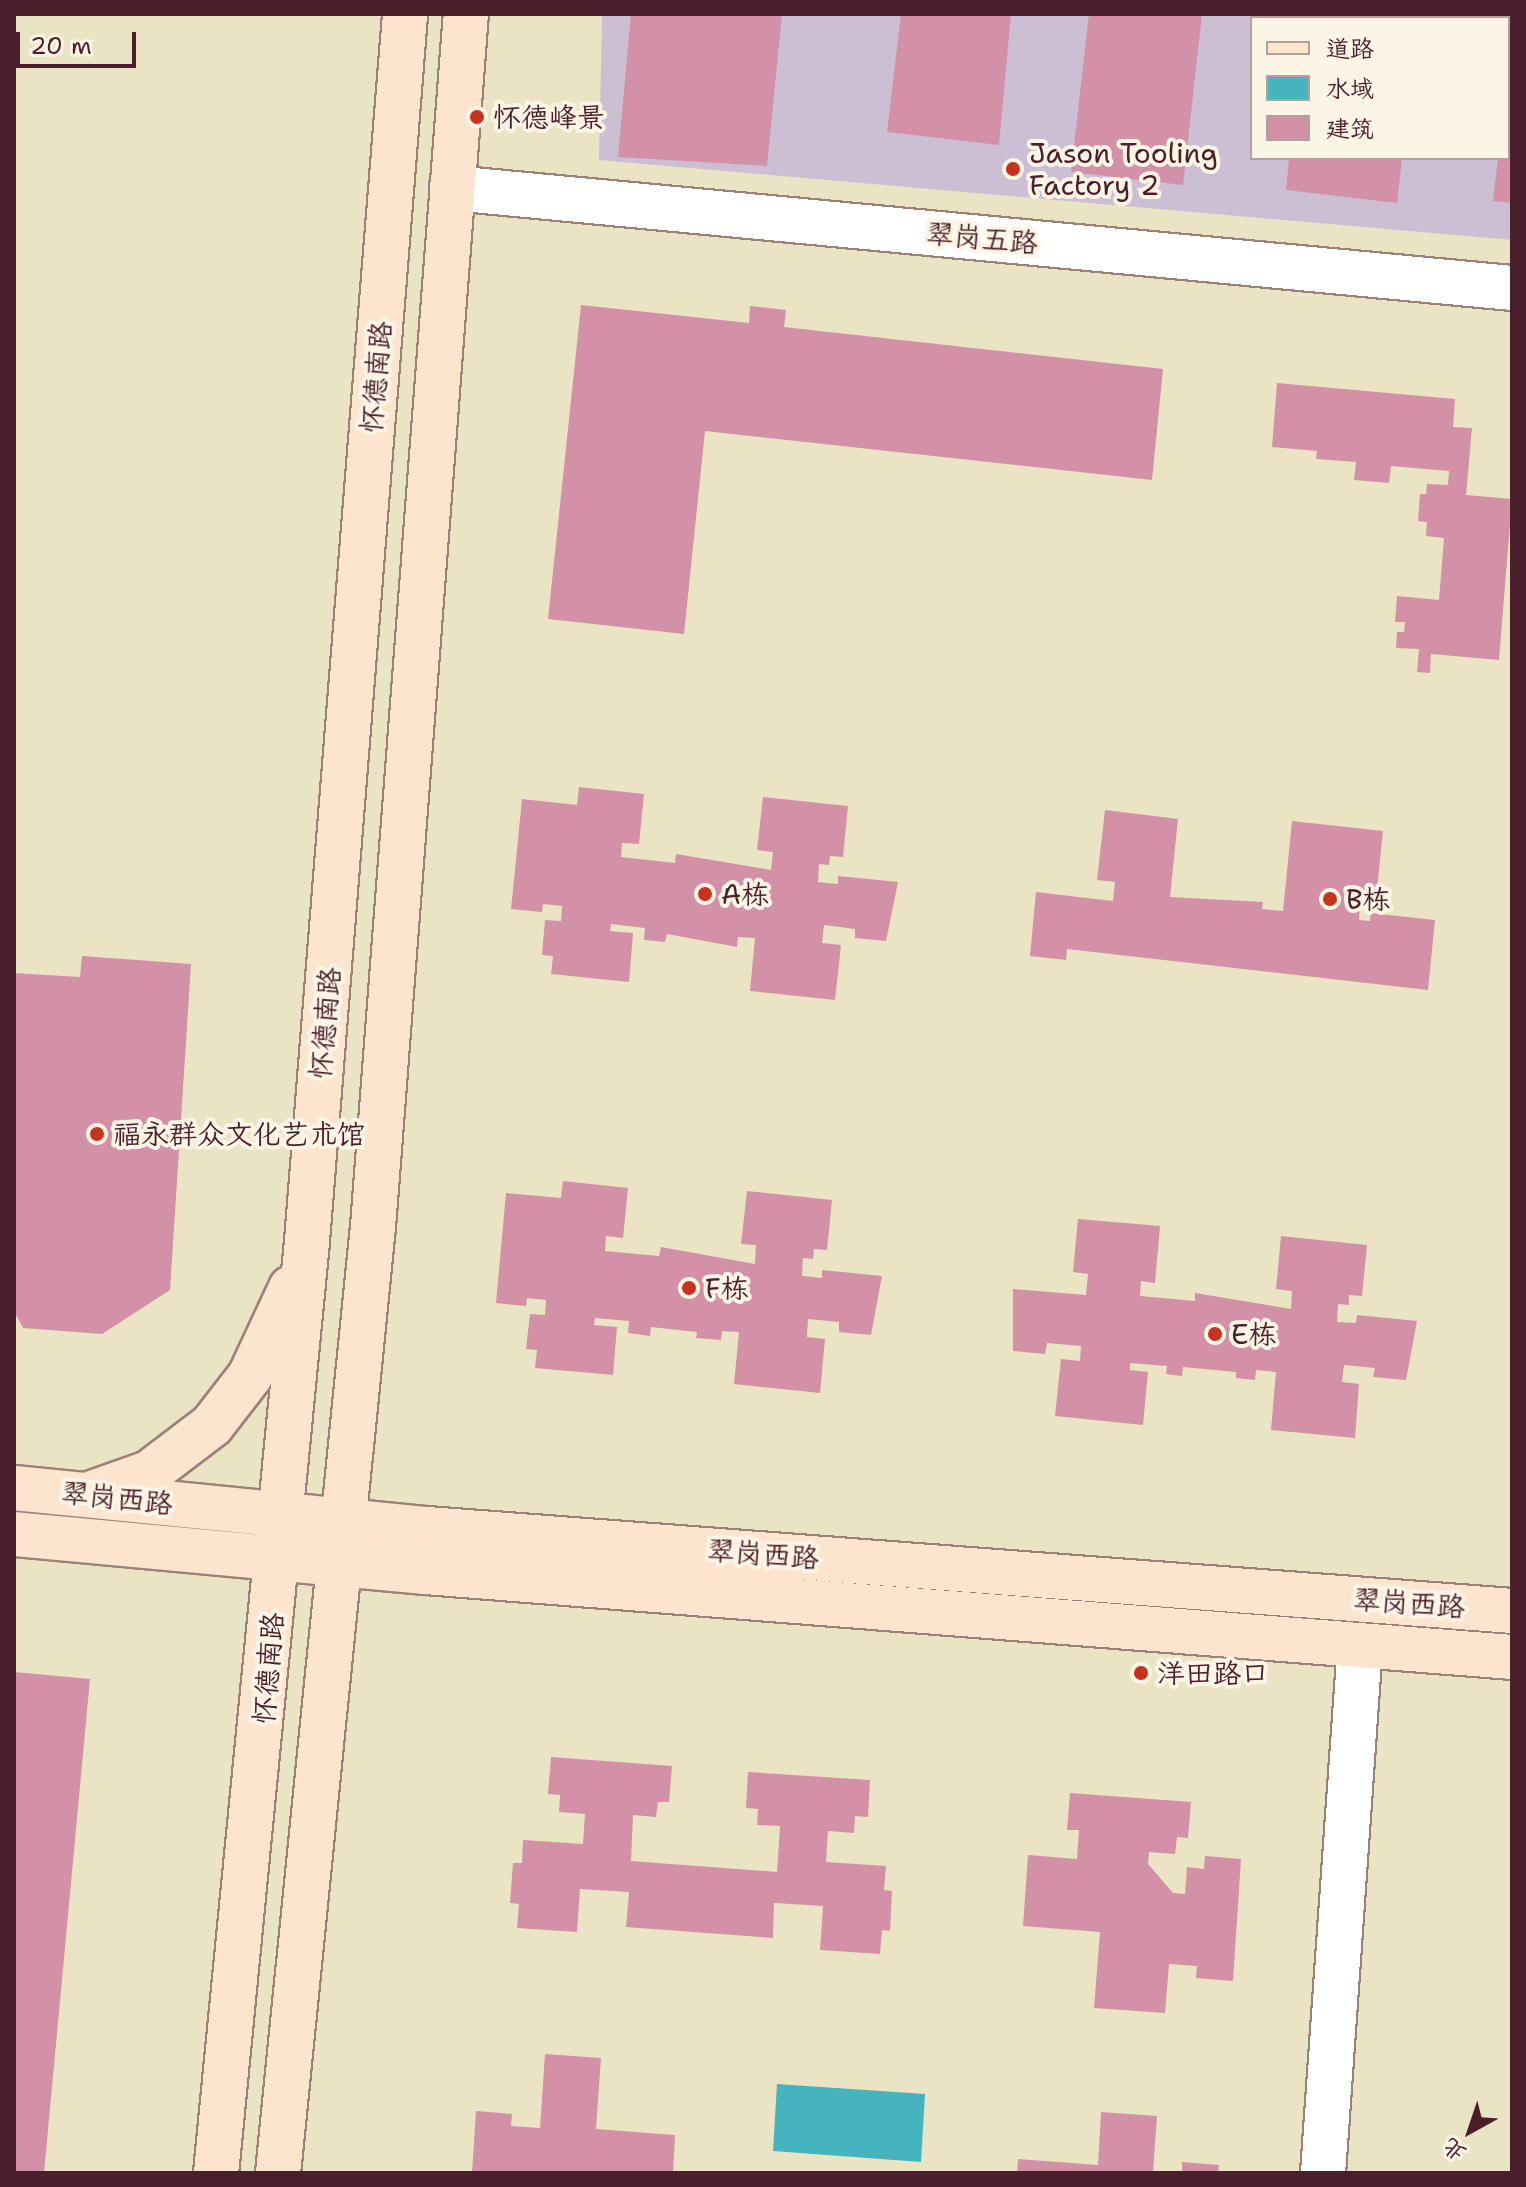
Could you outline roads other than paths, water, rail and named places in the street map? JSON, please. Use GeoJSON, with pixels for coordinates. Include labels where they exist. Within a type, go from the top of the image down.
{"type":"FeatureCollection","features":[{"type":"Feature","properties":{"kind":"main road","name":"怀德南路"},"geometry":{"type":"LineString","coordinates":[[216,2173],[307,1241],[405,14]]}},
{"type":"Feature","properties":{"kind":"main road"},"geometry":{"type":"LineString","coordinates":[[278,2173],[373,1227],[466,14]]}},
{"type":"Feature","properties":{"kind":"main road"},"geometry":{"type":"LineString","coordinates":[[86,1495],[149,1473],[212,1425],[250,1376],[281,1317],[307,1241]]}},
{"type":"Feature","properties":{"kind":"main road","name":"翠岗西路"},"geometry":{"type":"LineString","coordinates":[[14,1488],[345,1521],[1512,1611]]}},
{"type":"Feature","properties":{"kind":"main road","name":"翠岗西路"},"geometry":{"type":"LineString","coordinates":[[14,1534],[341,1565],[1512,1657]]}},
{"type":"Feature","properties":{"kind":"street","name":"翠岗五路"},"geometry":{"type":"LineString","coordinates":[[452,188],[1512,288]]}},
{"type":"Feature","properties":{"kind":"street"},"geometry":{"type":"LineString","coordinates":[[1323,2173],[1360,1645]]}},
{"type":"Feature","properties":{"kind":"water"},"geometry":{"type":"Polygon","coordinates":[[[777,2084],[925,2094],[921,2162],[773,2151],[777,2084]]]}},
{"type":"Feature","properties":{"kind":"place","name":"怀德峰景"},"geometry":{"type":"Point","coordinates":[477,117]}},
{"type":"Feature","properties":{"kind":"place","name":"Jason Tooling Factory 2"},"geometry":{"type":"Point","coordinates":[1013,169]}},
{"type":"Feature","properties":{"kind":"place","name":"A栋"},"geometry":{"type":"Point","coordinates":[705,894]}},
{"type":"Feature","properties":{"kind":"place","name":"B栋"},"geometry":{"type":"Point","coordinates":[1330,899]}},
{"type":"Feature","properties":{"kind":"place","name":"福永群众文化艺术馆"},"geometry":{"type":"Point","coordinates":[97,1134]}},
{"type":"Feature","properties":{"kind":"place","name":"F栋"},"geometry":{"type":"Point","coordinates":[689,1288]}},
{"type":"Feature","properties":{"kind":"place","name":"E栋"},"geometry":{"type":"Point","coordinates":[1215,1334]}},
{"type":"Feature","properties":{"kind":"place","name":"洋田路口"},"geometry":{"type":"Point","coordinates":[1141,1673]}}]}
